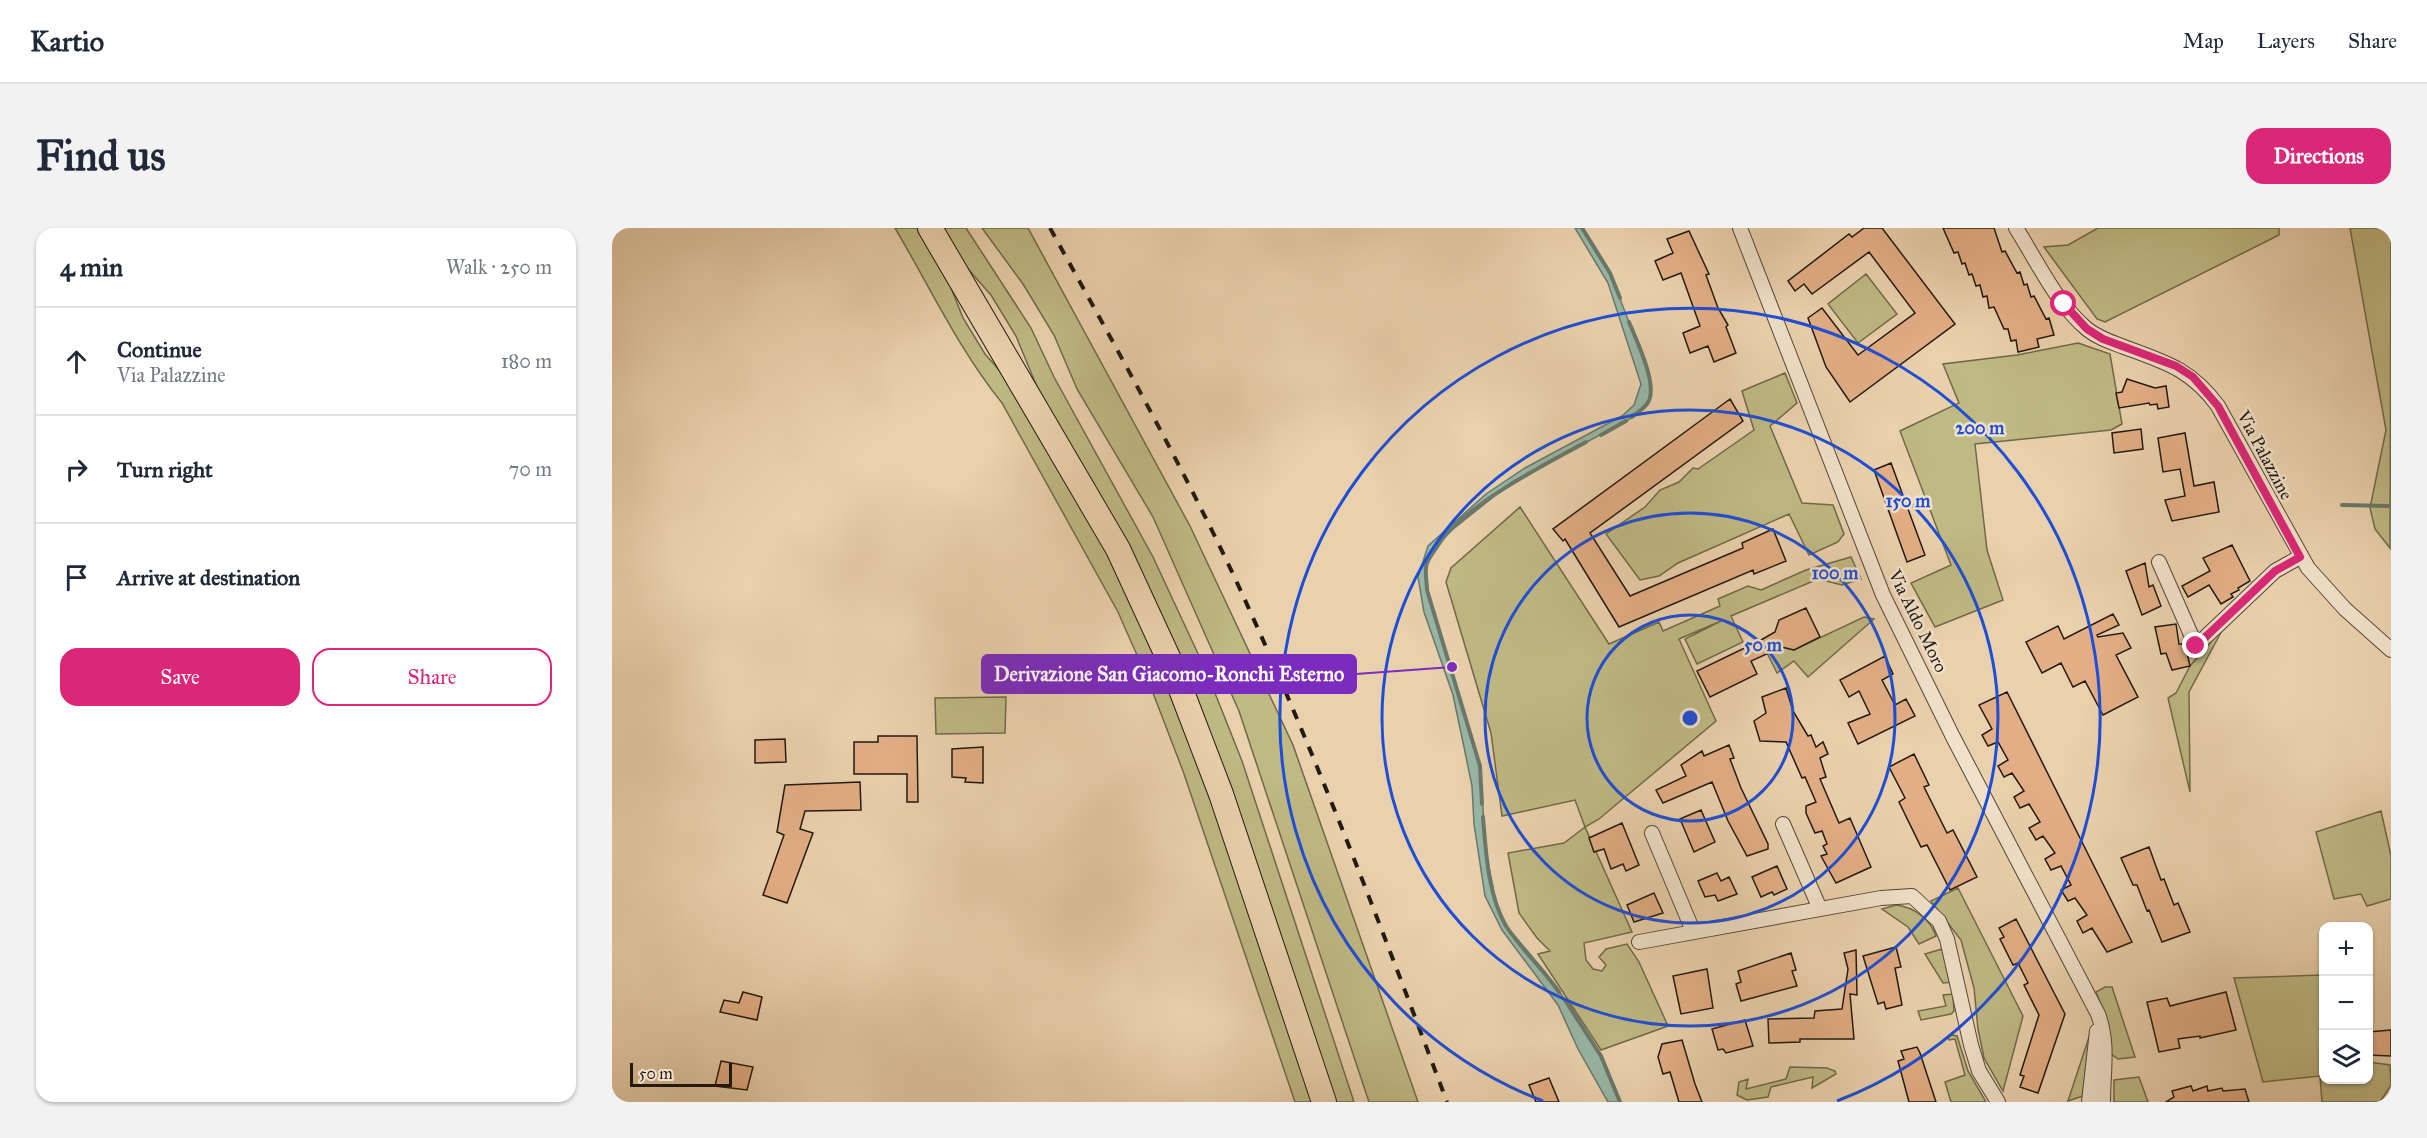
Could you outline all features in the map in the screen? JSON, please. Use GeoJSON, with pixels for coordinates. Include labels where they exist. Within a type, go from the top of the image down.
{"type":"FeatureCollection","features":[{"type":"Feature","properties":{"kind":"highway"},"geometry":{"type":"LineString","coordinates":[[930,228],[1118,549],[1172,666],[1221,794],[1324,1102]]}},
{"type":"Feature","properties":{"kind":"street","name":"Via Aldo Moro"},"geometry":{"type":"LineString","coordinates":[[1740,228],[1883,596],[1953,737],[2098,1014],[2105,1033],[2107,1050],[2101,1099]]}},
{"type":"Feature","properties":{"kind":"street","name":"Via Palazzine"},"geometry":{"type":"LineString","coordinates":[[2016,228],[2064,304],[2087,329],[2103,339],[2176,366],[2204,387],[2218,406],[2300,557],[2314,578],[2391,651]]}},
{"type":"Feature","properties":{"kind":"street"},"geometry":{"type":"LineString","coordinates":[[2159,562],[2196,646],[2275,571],[2300,557]]}},
{"type":"Feature","properties":{"kind":"street"},"geometry":{"type":"LineString","coordinates":[[1783,824],[1820,909]]}},
{"type":"Feature","properties":{"kind":"street"},"geometry":{"type":"LineString","coordinates":[[1652,833],[1693,931]]}},
{"type":"Feature","properties":{"kind":"street"},"geometry":{"type":"LineString","coordinates":[[1640,942],[1901,895],[1912,896],[1938,921],[1947,939],[1973,1054],[1979,1071],[1998,1102]]}},
{"type":"Feature","properties":{"kind":"street","name":"Via Aldo Moro"},"geometry":{"type":"LineString","coordinates":[[2089,1102],[2097,1048],[2098,1014]]}},
{"type":"Feature","properties":{"kind":"shaded area"},"geometry":{"type":"Polygon","coordinates":[[[895,228],[917,228],[948,280],[963,318],[985,354],[1008,380],[1106,550],[1168,684],[1206,781],[1314,1102],[1295,1102],[1183,771],[1148,680],[1118,612],[1002,403],[958,340],[895,228]]]}},
{"type":"Feature","properties":{"kind":"shaded area"},"geometry":{"type":"Polygon","coordinates":[[[939,228],[966,228],[1031,328],[1054,377],[1153,557],[1207,673],[1242,761],[1354,1102],[1332,1102],[1214,749],[1042,399],[1016,336],[991,295],[953,252],[939,228]]]}},
{"type":"Feature","properties":{"kind":"shaded area"},"geometry":{"type":"Polygon","coordinates":[[[982,228],[1028,228],[1190,526],[1293,745],[1418,1102],[1369,1102],[1239,711],[1153,517],[1077,389],[1054,335],[1023,284],[982,228]]]}},
{"type":"Feature","properties":{"kind":"shaded area"},"geometry":{"type":"Polygon","coordinates":[[[1575,228],[1582,228],[1610,273],[1649,374],[1651,393],[1648,403],[1630,419],[1512,482],[1447,534],[1426,565],[1427,590],[1480,766],[1486,852],[1497,908],[1508,928],[1545,972],[1577,1016],[1601,1056],[1620,1102],[1608,1102],[1578,1049],[1558,1005],[1502,930],[1485,896],[1474,824],[1472,786],[1464,747],[1453,695],[1424,612],[1418,577],[1428,546],[1486,494],[1525,468],[1622,416],[1634,405],[1641,384],[1608,283],[1575,228]]]}},
{"type":"Feature","properties":{"kind":"shaded area"},"geometry":{"type":"Polygon","coordinates":[[[2098,228],[2279,228],[2279,235],[2105,322],[2097,319],[2044,247],[2068,245],[2098,228]]]}},
{"type":"Feature","properties":{"kind":"shaded area"},"geometry":{"type":"Polygon","coordinates":[[[2350,228],[2391,228],[2390,548],[2375,529],[2370,508],[2386,430],[2350,228]]]}},
{"type":"Feature","properties":{"kind":"shaded area"},"geometry":{"type":"Polygon","coordinates":[[[1866,274],[1897,314],[1858,343],[1828,304],[1866,274]]]}},
{"type":"Feature","properties":{"kind":"shaded area"},"geometry":{"type":"Polygon","coordinates":[[[2078,343],[2110,354],[2122,424],[2111,430],[1975,444],[1987,550],[2003,600],[1935,627],[1911,583],[1951,565],[1900,431],[1959,403],[1943,364],[2017,355],[2078,343]]]}},
{"type":"Feature","properties":{"kind":"shaded area"},"geometry":{"type":"Polygon","coordinates":[[[1785,373],[1797,403],[1770,426],[1802,503],[1833,505],[1844,534],[1838,542],[1809,555],[1789,514],[1678,563],[1659,576],[1640,580],[1606,534],[1645,507],[1660,490],[1679,482],[1693,468],[1698,469],[1754,430],[1742,391],[1785,373]]]}},
{"type":"Feature","properties":{"kind":"shaded area"},"geometry":{"type":"Polygon","coordinates":[[[1520,507],[1609,644],[1659,622],[1663,631],[1720,606],[1718,599],[1748,586],[1761,590],[1806,570],[1851,557],[1861,579],[1842,585],[1818,579],[1731,616],[1743,642],[1697,664],[1685,639],[1721,621],[1679,639],[1716,721],[1599,819],[1585,827],[1575,800],[1502,816],[1491,733],[1446,582],[1451,568],[1520,507]]]}},
{"type":"Feature","properties":{"kind":"shaded area"},"geometry":{"type":"Polygon","coordinates":[[[1864,617],[1874,619],[1808,677],[1794,661],[1777,673],[1767,653],[1782,647],[1794,650],[1864,617]]]}},
{"type":"Feature","properties":{"kind":"shaded area"},"geometry":{"type":"Polygon","coordinates":[[[2225,625],[2189,692],[2190,792],[2168,698],[2176,693],[2190,666],[2225,625]]]}},
{"type":"Feature","properties":{"kind":"shaded area"},"geometry":{"type":"Polygon","coordinates":[[[1006,697],[1005,733],[936,734],[935,698],[1006,697]]]}},
{"type":"Feature","properties":{"kind":"shaded area"},"geometry":{"type":"Polygon","coordinates":[[[2381,811],[2391,856],[2391,899],[2367,906],[2361,894],[2334,899],[2316,832],[2381,811]]]}},
{"type":"Feature","properties":{"kind":"shaded area"},"geometry":{"type":"Polygon","coordinates":[[[1585,827],[1632,932],[1584,943],[1586,960],[1593,969],[1602,971],[1606,965],[1599,957],[1606,949],[1627,944],[1639,962],[1668,1026],[1601,1050],[1538,954],[1550,951],[1537,938],[1519,913],[1508,853],[1564,843],[1585,827]]]}},
{"type":"Feature","properties":{"kind":"shaded area"},"geometry":{"type":"Polygon","coordinates":[[[1958,888],[2023,1016],[2003,1091],[1984,1058],[1978,1029],[1974,988],[1961,940],[1931,901],[1958,888]]]}},
{"type":"Feature","properties":{"kind":"shaded area"},"geometry":{"type":"Polygon","coordinates":[[[1896,905],[1909,908],[1920,915],[1930,924],[1936,936],[1919,944],[1908,927],[1882,909],[1896,905]]]}},
{"type":"Feature","properties":{"kind":"shaded area"},"geometry":{"type":"Polygon","coordinates":[[[1942,949],[1953,982],[1943,983],[1925,954],[1942,949]]]}},
{"type":"Feature","properties":{"kind":"shaded area"},"geometry":{"type":"Polygon","coordinates":[[[2319,975],[2319,1076],[2263,1082],[2234,978],[2319,975]]]}},
{"type":"Feature","properties":{"kind":"shaded area"},"geometry":{"type":"Polygon","coordinates":[[[2105,987],[2112,987],[2135,1057],[2118,1059],[2111,1054],[2108,1023],[2096,992],[2105,987]]]}},
{"type":"Feature","properties":{"kind":"shaded area"},"geometry":{"type":"Polygon","coordinates":[[[1953,994],[1954,1011],[1951,1014],[1921,1020],[1918,1011],[1946,1006],[1943,995],[1953,994]]]}},
{"type":"Feature","properties":{"kind":"shaded area"},"geometry":{"type":"Polygon","coordinates":[[[2092,1028],[2083,1096],[2068,1101],[2092,1028]]]}},
{"type":"Feature","properties":{"kind":"shaded area"},"geometry":{"type":"Polygon","coordinates":[[[1957,1036],[1968,1071],[1986,1102],[1951,1102],[1945,1082],[1965,1075],[1955,1039],[1949,1040],[1948,1037],[1957,1036]]]}},
{"type":"Feature","properties":{"kind":"shaded area"},"geometry":{"type":"Polygon","coordinates":[[[2373,1063],[2390,1065],[2391,1085],[2380,1102],[2322,1102],[2321,1084],[2373,1084],[2373,1063]]]}},
{"type":"Feature","properties":{"kind":"shaded area"},"geometry":{"type":"Polygon","coordinates":[[[1790,1067],[1827,1068],[1835,1071],[1836,1074],[1812,1088],[1813,1077],[1771,1087],[1768,1097],[1747,1100],[1737,1095],[1739,1082],[1748,1079],[1746,1089],[1786,1079],[1790,1067]]]}},
{"type":"Feature","properties":{"kind":"shaded area"},"geometry":{"type":"Polygon","coordinates":[[[2139,1077],[2148,1102],[2114,1102],[2114,1080],[2139,1077]]]}},
{"type":"Feature","properties":{"kind":"building"},"geometry":{"type":"Polygon","coordinates":[[[1864,228],[1882,228],[1955,324],[1850,402],[1826,367],[1808,318],[1822,308],[1858,355],[1915,313],[1869,252],[1812,294],[1804,284],[1795,291],[1788,281],[1849,234],[1852,237],[1864,228]]]}},
{"type":"Feature","properties":{"kind":"building"},"geometry":{"type":"Polygon","coordinates":[[[1943,228],[1994,228],[2002,252],[2005,251],[2017,273],[2020,272],[2031,297],[2034,296],[2046,319],[2049,318],[2054,335],[2037,339],[2039,347],[2018,352],[2016,340],[2011,341],[2008,329],[2004,329],[1994,307],[1989,308],[1987,296],[1983,297],[1980,285],[1976,286],[1965,263],[1962,264],[1958,252],[1954,253],[1943,228]]]}},
{"type":"Feature","properties":{"kind":"building"},"geometry":{"type":"Polygon","coordinates":[[[1689,231],[1709,274],[1706,275],[1718,308],[1728,325],[1726,327],[1736,353],[1714,362],[1708,346],[1690,353],[1683,333],[1700,326],[1681,273],[1663,280],[1655,261],[1673,253],[1667,239],[1689,231]]]}},
{"type":"Feature","properties":{"kind":"building"},"geometry":{"type":"Polygon","coordinates":[[[2127,379],[2155,388],[2166,386],[2169,407],[2158,409],[2157,404],[2150,405],[2149,403],[2119,408],[2116,393],[2122,392],[2127,379]]]}},
{"type":"Feature","properties":{"kind":"building"},"geometry":{"type":"Polygon","coordinates":[[[1730,399],[1743,421],[1590,533],[1630,596],[1743,548],[1742,543],[1773,529],[1786,561],[1754,574],[1753,570],[1619,627],[1565,539],[1563,541],[1553,529],[1730,399]]]}},
{"type":"Feature","properties":{"kind":"building"},"geometry":{"type":"Polygon","coordinates":[[[2141,429],[2143,449],[2114,453],[2112,433],[2141,429]]]}},
{"type":"Feature","properties":{"kind":"building"},"geometry":{"type":"Polygon","coordinates":[[[2185,433],[2194,486],[2214,482],[2219,512],[2172,521],[2165,500],[2185,496],[2180,469],[2163,472],[2158,438],[2185,433]]]}},
{"type":"Feature","properties":{"kind":"building"},"geometry":{"type":"Polygon","coordinates":[[[1891,463],[1925,555],[1907,562],[1874,470],[1891,463]]]}},
{"type":"Feature","properties":{"kind":"building"},"geometry":{"type":"Polygon","coordinates":[[[2232,545],[2250,581],[2231,594],[2233,597],[2221,604],[2209,585],[2188,597],[2182,586],[2210,571],[2203,558],[2232,545]]]}},
{"type":"Feature","properties":{"kind":"building"},"geometry":{"type":"Polygon","coordinates":[[[2145,563],[2149,587],[2153,585],[2161,606],[2142,615],[2126,571],[2145,563]]]}},
{"type":"Feature","properties":{"kind":"building"},"geometry":{"type":"Polygon","coordinates":[[[1806,608],[1820,637],[1794,650],[1782,647],[1751,661],[1757,674],[1710,697],[1697,671],[1775,632],[1779,620],[1806,608]]]}},
{"type":"Feature","properties":{"kind":"building"},"geometry":{"type":"Polygon","coordinates":[[[2113,614],[2119,625],[2097,635],[2098,637],[2123,633],[2131,648],[2116,655],[2138,697],[2103,715],[2085,681],[2073,687],[2061,663],[2042,673],[2026,642],[2058,626],[2064,639],[2113,614]]]}},
{"type":"Feature","properties":{"kind":"building"},"geometry":{"type":"Polygon","coordinates":[[[2176,624],[2179,644],[2185,644],[2190,666],[2172,670],[2166,653],[2161,654],[2155,627],[2176,624]]]}},
{"type":"Feature","properties":{"kind":"building"},"geometry":{"type":"Polygon","coordinates":[[[1885,656],[1893,674],[1882,680],[1895,705],[1906,699],[1915,716],[1858,744],[1848,723],[1870,714],[1859,691],[1849,697],[1840,680],[1885,656]]]}},
{"type":"Feature","properties":{"kind":"building"},"geometry":{"type":"Polygon","coordinates":[[[1786,688],[1793,711],[1808,736],[1811,735],[1816,747],[1823,742],[1828,754],[1820,758],[1826,777],[1820,779],[1839,823],[1850,818],[1871,867],[1836,883],[1821,856],[1827,854],[1823,846],[1827,844],[1822,831],[1815,833],[1806,813],[1806,806],[1816,802],[1805,777],[1802,778],[1786,742],[1760,741],[1754,721],[1766,713],[1762,697],[1786,688]]]}},
{"type":"Feature","properties":{"kind":"building"},"geometry":{"type":"Polygon","coordinates":[[[2007,692],[2132,942],[2107,952],[2092,928],[2083,933],[2077,921],[2087,915],[2075,898],[2068,901],[2061,890],[2071,885],[2061,866],[2051,870],[2045,859],[2055,853],[2043,836],[2036,840],[2029,828],[2040,822],[2029,804],[2020,808],[2014,797],[2024,791],[2012,773],[2004,777],[1998,766],[2008,760],[1998,742],[1988,746],[1982,735],[1992,729],[1979,705],[2007,692]]]}},
{"type":"Feature","properties":{"kind":"building"},"geometry":{"type":"Polygon","coordinates":[[[878,736],[917,736],[918,802],[907,802],[907,774],[854,774],[854,742],[878,742],[878,736]]]}},
{"type":"Feature","properties":{"kind":"building"},"geometry":{"type":"Polygon","coordinates":[[[785,739],[786,762],[755,763],[755,740],[785,739]]]}},
{"type":"Feature","properties":{"kind":"building"},"geometry":{"type":"Polygon","coordinates":[[[1729,745],[1734,758],[1730,759],[1741,788],[1768,844],[1768,849],[1747,856],[1728,821],[1712,782],[1663,803],[1656,790],[1686,776],[1681,765],[1702,751],[1704,756],[1729,745]]]}},
{"type":"Feature","properties":{"kind":"building"},"geometry":{"type":"Polygon","coordinates":[[[983,747],[983,783],[965,782],[966,778],[952,777],[952,749],[983,747]]]}},
{"type":"Feature","properties":{"kind":"building"},"geometry":{"type":"Polygon","coordinates":[[[1914,754],[1929,785],[1924,787],[1947,833],[1953,830],[1977,877],[1950,890],[1927,845],[1921,847],[1899,802],[1905,798],[1889,767],[1914,754]]]}},
{"type":"Feature","properties":{"kind":"building"},"geometry":{"type":"Polygon","coordinates":[[[860,782],[861,810],[805,811],[800,829],[813,833],[787,903],[763,895],[784,835],[777,832],[785,785],[860,782]]]}},
{"type":"Feature","properties":{"kind":"building"},"geometry":{"type":"Polygon","coordinates":[[[1701,810],[1715,842],[1694,852],[1680,819],[1701,810]]]}},
{"type":"Feature","properties":{"kind":"building"},"geometry":{"type":"Polygon","coordinates":[[[1622,823],[1639,865],[1626,871],[1623,864],[1611,869],[1604,849],[1594,852],[1589,838],[1622,823]]]}},
{"type":"Feature","properties":{"kind":"building"},"geometry":{"type":"Polygon","coordinates":[[[2149,847],[2161,880],[2164,879],[2174,905],[2178,903],[2190,932],[2162,942],[2137,885],[2133,885],[2121,858],[2149,847]]]}},
{"type":"Feature","properties":{"kind":"building"},"geometry":{"type":"Polygon","coordinates":[[[1777,866],[1787,889],[1774,895],[1772,892],[1761,897],[1752,877],[1777,866]]]}},
{"type":"Feature","properties":{"kind":"building"},"geometry":{"type":"Polygon","coordinates":[[[1717,873],[1721,881],[1729,877],[1737,894],[1718,901],[1715,895],[1705,897],[1698,881],[1717,873]]]}},
{"type":"Feature","properties":{"kind":"building"},"geometry":{"type":"Polygon","coordinates":[[[1654,893],[1663,913],[1634,922],[1627,905],[1654,893]]]}},
{"type":"Feature","properties":{"kind":"building"},"geometry":{"type":"Polygon","coordinates":[[[2016,919],[2065,1014],[2038,1093],[2020,1087],[2024,1076],[2020,1075],[2039,1015],[2024,985],[2028,983],[2018,963],[2013,965],[2000,939],[2004,937],[1999,928],[2016,919]]]}},
{"type":"Feature","properties":{"kind":"building"},"geometry":{"type":"Polygon","coordinates":[[[1896,947],[1901,967],[1895,968],[1902,1005],[1886,1009],[1884,1002],[1878,1004],[1863,956],[1896,947]]]}},
{"type":"Feature","properties":{"kind":"building"},"geometry":{"type":"Polygon","coordinates":[[[1856,950],[1857,995],[1850,994],[1854,1039],[1800,1039],[1800,1042],[1769,1043],[1768,1019],[1814,1018],[1815,1011],[1842,1009],[1848,969],[1844,953],[1856,950]]]}},
{"type":"Feature","properties":{"kind":"building"},"geometry":{"type":"Polygon","coordinates":[[[1791,953],[1796,970],[1792,971],[1797,986],[1741,1001],[1736,984],[1741,982],[1738,971],[1791,953]]]}},
{"type":"Feature","properties":{"kind":"building"},"geometry":{"type":"Polygon","coordinates":[[[1707,969],[1713,1008],[1681,1014],[1673,976],[1707,969]]]}},
{"type":"Feature","properties":{"kind":"building"},"geometry":{"type":"Polygon","coordinates":[[[743,992],[762,997],[757,1020],[720,1012],[724,1000],[739,1003],[743,992]]]}},
{"type":"Feature","properties":{"kind":"building"},"geometry":{"type":"Polygon","coordinates":[[[2226,992],[2236,1030],[2200,1038],[2200,1036],[2178,1039],[2180,1048],[2159,1052],[2147,1002],[2167,998],[2170,1006],[2226,992]]]}},
{"type":"Feature","properties":{"kind":"building"},"geometry":{"type":"Polygon","coordinates":[[[1745,1020],[1753,1046],[1726,1053],[1723,1049],[1718,1050],[1712,1029],[1745,1020]]]}},
{"type":"Feature","properties":{"kind":"building"},"geometry":{"type":"Polygon","coordinates":[[[2391,1030],[2391,1056],[2373,1055],[2373,1032],[2391,1030]]]}},
{"type":"Feature","properties":{"kind":"building"},"geometry":{"type":"Polygon","coordinates":[[[1682,1040],[1702,1102],[1679,1102],[1670,1072],[1663,1074],[1658,1057],[1662,1044],[1682,1040]]]}},
{"type":"Feature","properties":{"kind":"building"},"geometry":{"type":"Polygon","coordinates":[[[1917,1047],[1936,1102],[1909,1102],[1898,1061],[1904,1059],[1901,1051],[1917,1047]]]}},
{"type":"Feature","properties":{"kind":"building"},"geometry":{"type":"Polygon","coordinates":[[[721,1061],[753,1067],[747,1090],[715,1086],[721,1061]]]}},
{"type":"Feature","properties":{"kind":"building"},"geometry":{"type":"Polygon","coordinates":[[[1549,1078],[1559,1102],[1536,1102],[1529,1085],[1549,1078]]]}},
{"type":"Feature","properties":{"kind":"building"},"geometry":{"type":"Polygon","coordinates":[[[2191,1086],[2193,1091],[2207,1086],[2208,1091],[2222,1088],[2223,1091],[2245,1089],[2249,1102],[2166,1102],[2174,1097],[2172,1091],[2191,1086]]]}},
{"type":"Feature","properties":{"kind":"waterway"},"geometry":{"type":"LineString","coordinates":[[1582,228],[1610,273],[1620,298]]}},
{"type":"Feature","properties":{"kind":"waterway"},"geometry":{"type":"LineString","coordinates":[[1629,322],[1646,363],[1651,387],[1647,404],[1632,417]]}},
{"type":"Feature","properties":{"kind":"waterway"},"geometry":{"type":"LineString","coordinates":[[1601,435],[1626,421]]}},
{"type":"Feature","properties":{"kind":"waterway"},"geometry":{"type":"LineString","coordinates":[[1482,804],[1480,766],[1427,590],[1426,566],[1438,544],[1474,509],[1521,478],[1586,442]]}},
{"type":"Feature","properties":{"kind":"waterway"},"geometry":{"type":"LineString","coordinates":[[2342,505],[2391,506]]}},
{"type":"Feature","properties":{"kind":"waterway"},"geometry":{"type":"LineString","coordinates":[[1483,817],[1489,873],[1500,914],[1512,934],[1559,992]]}},
{"type":"Feature","properties":{"kind":"waterway"},"geometry":{"type":"LineString","coordinates":[[1565,1000],[1601,1056],[1620,1102]]}},
{"type":"Feature","properties":{"kind":"railway"},"geometry":{"type":"LineString","coordinates":[[1050,228],[1121,356],[1233,574],[1318,770],[1447,1102]]}},
{"type":"Feature","properties":{"kind":"place","name":"Derivazione San Giacomo-Ronchi Esterno"},"geometry":{"type":"Point","coordinates":[1452,667]}},
{"type":"Feature","properties":{"kind":"route"},"geometry":{"type":"LineString","coordinates":[[2064,304],[2087,329],[2103,339],[2176,366],[2204,387],[2218,406],[2300,557],[2275,571],[2196,646]]}}]}
